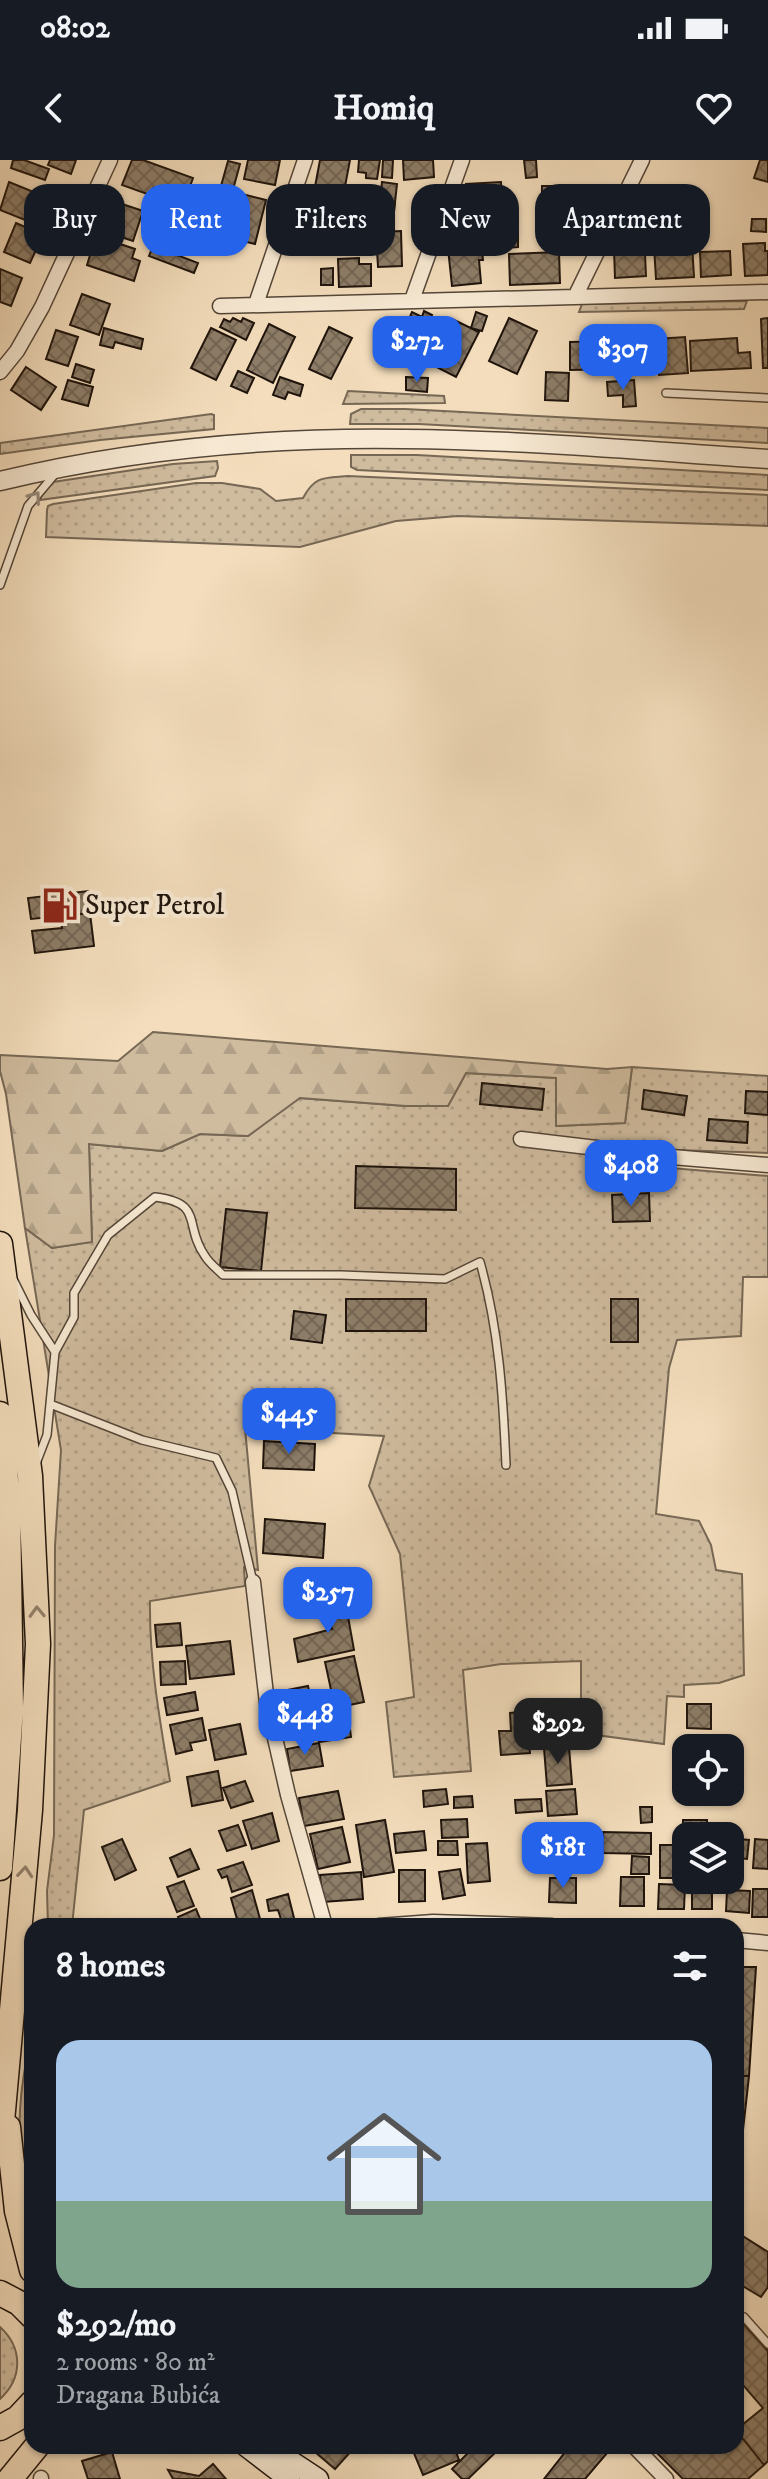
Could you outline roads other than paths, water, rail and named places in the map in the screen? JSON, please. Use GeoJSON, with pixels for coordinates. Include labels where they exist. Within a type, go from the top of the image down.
{"type":"FeatureCollection","features":[{"type":"Feature","properties":{"kind":"main road"},"geometry":{"type":"LineString","coordinates":[[0,2144],[27,1856],[37,1693],[37,1598],[30,1476],[1,1250]]}},
{"type":"Feature","properties":{"kind":"main road"},"geometry":{"type":"LineString","coordinates":[[0,1414],[8,1502],[11,1681],[0,1868]]}},
{"type":"Feature","properties":{"kind":"main road"},"geometry":{"type":"LineString","coordinates":[[4,2086],[17,2211],[24,2239]]}},
{"type":"Feature","properties":{"kind":"main road"},"geometry":{"type":"LineString","coordinates":[[0,2284],[17,2304]]}},
{"type":"Feature","properties":{"kind":"main road"},"geometry":{"type":"LineString","coordinates":[[10,2479],[30,2454]]}},
{"type":"Feature","properties":{"kind":"main road"},"geometry":{"type":"LineString","coordinates":[[256,2454],[289,2479]]}},
{"type":"Feature","properties":{"kind":"main road"},"geometry":{"type":"LineString","coordinates":[[280,2454],[318,2479]]}},
{"type":"Feature","properties":{"kind":"street"},"geometry":{"type":"LineString","coordinates":[[0,372],[17,351],[42,307],[110,160]]}},
{"type":"Feature","properties":{"kind":"street"},"geometry":{"type":"LineString","coordinates":[[256,304],[305,160]]}},
{"type":"Feature","properties":{"kind":"street"},"geometry":{"type":"LineString","coordinates":[[412,300],[462,160]]}},
{"type":"Feature","properties":{"kind":"street"},"geometry":{"type":"LineString","coordinates":[[575,297],[642,160]]}},
{"type":"Feature","properties":{"kind":"street"},"geometry":{"type":"LineString","coordinates":[[220,306],[768,292]]}},
{"type":"Feature","properties":{"kind":"street"},"geometry":{"type":"LineString","coordinates":[[0,481],[166,450],[387,439],[478,441],[768,459]]}},
{"type":"Feature","properties":{"kind":"street"},"geometry":{"type":"LineString","coordinates":[[0,471],[34,473]]}},
{"type":"Feature","properties":{"kind":"street"},"geometry":{"type":"LineString","coordinates":[[521,1139],[768,1165]]}},
{"type":"Feature","properties":{"kind":"street"},"geometry":{"type":"LineString","coordinates":[[253,1582],[270,1713],[288,1795],[323,1918]]}},
{"type":"Feature","properties":{"kind":"street"},"geometry":{"type":"LineString","coordinates":[[744,1941],[768,1943]]}},
{"type":"Feature","properties":{"kind":"street"},"geometry":{"type":"LineString","coordinates":[[642,2454],[666,2479]]}},
{"type":"Feature","properties":{"kind":"lane"},"geometry":{"type":"LineString","coordinates":[[666,393],[768,398]]}},
{"type":"Feature","properties":{"kind":"lane"},"geometry":{"type":"LineString","coordinates":[[0,585],[28,506],[41,488],[62,469]]}},
{"type":"Feature","properties":{"kind":"lane"},"geometry":{"type":"LineString","coordinates":[[30,1476],[47,1435],[55,1352],[74,1317],[74,1293],[108,1235],[155,1197],[176,1200],[187,1208],[204,1256],[223,1275],[445,1279],[480,1262],[492,1305],[502,1374],[506,1465]]}},
{"type":"Feature","properties":{"kind":"lane"},"geometry":{"type":"LineString","coordinates":[[1,1250],[31,1315],[55,1352]]}},
{"type":"Feature","properties":{"kind":"lane"},"geometry":{"type":"LineString","coordinates":[[50,1404],[142,1440],[216,1458],[232,1491],[253,1582]]}},
{"type":"Feature","properties":{"kind":"lane"},"geometry":{"type":"LineString","coordinates":[[744,2317],[768,2344]]}},
{"type":"Feature","properties":{"kind":"place","name":"Super Petrol"},"geometry":{"type":"Point","coordinates":[59,905]}}]}
